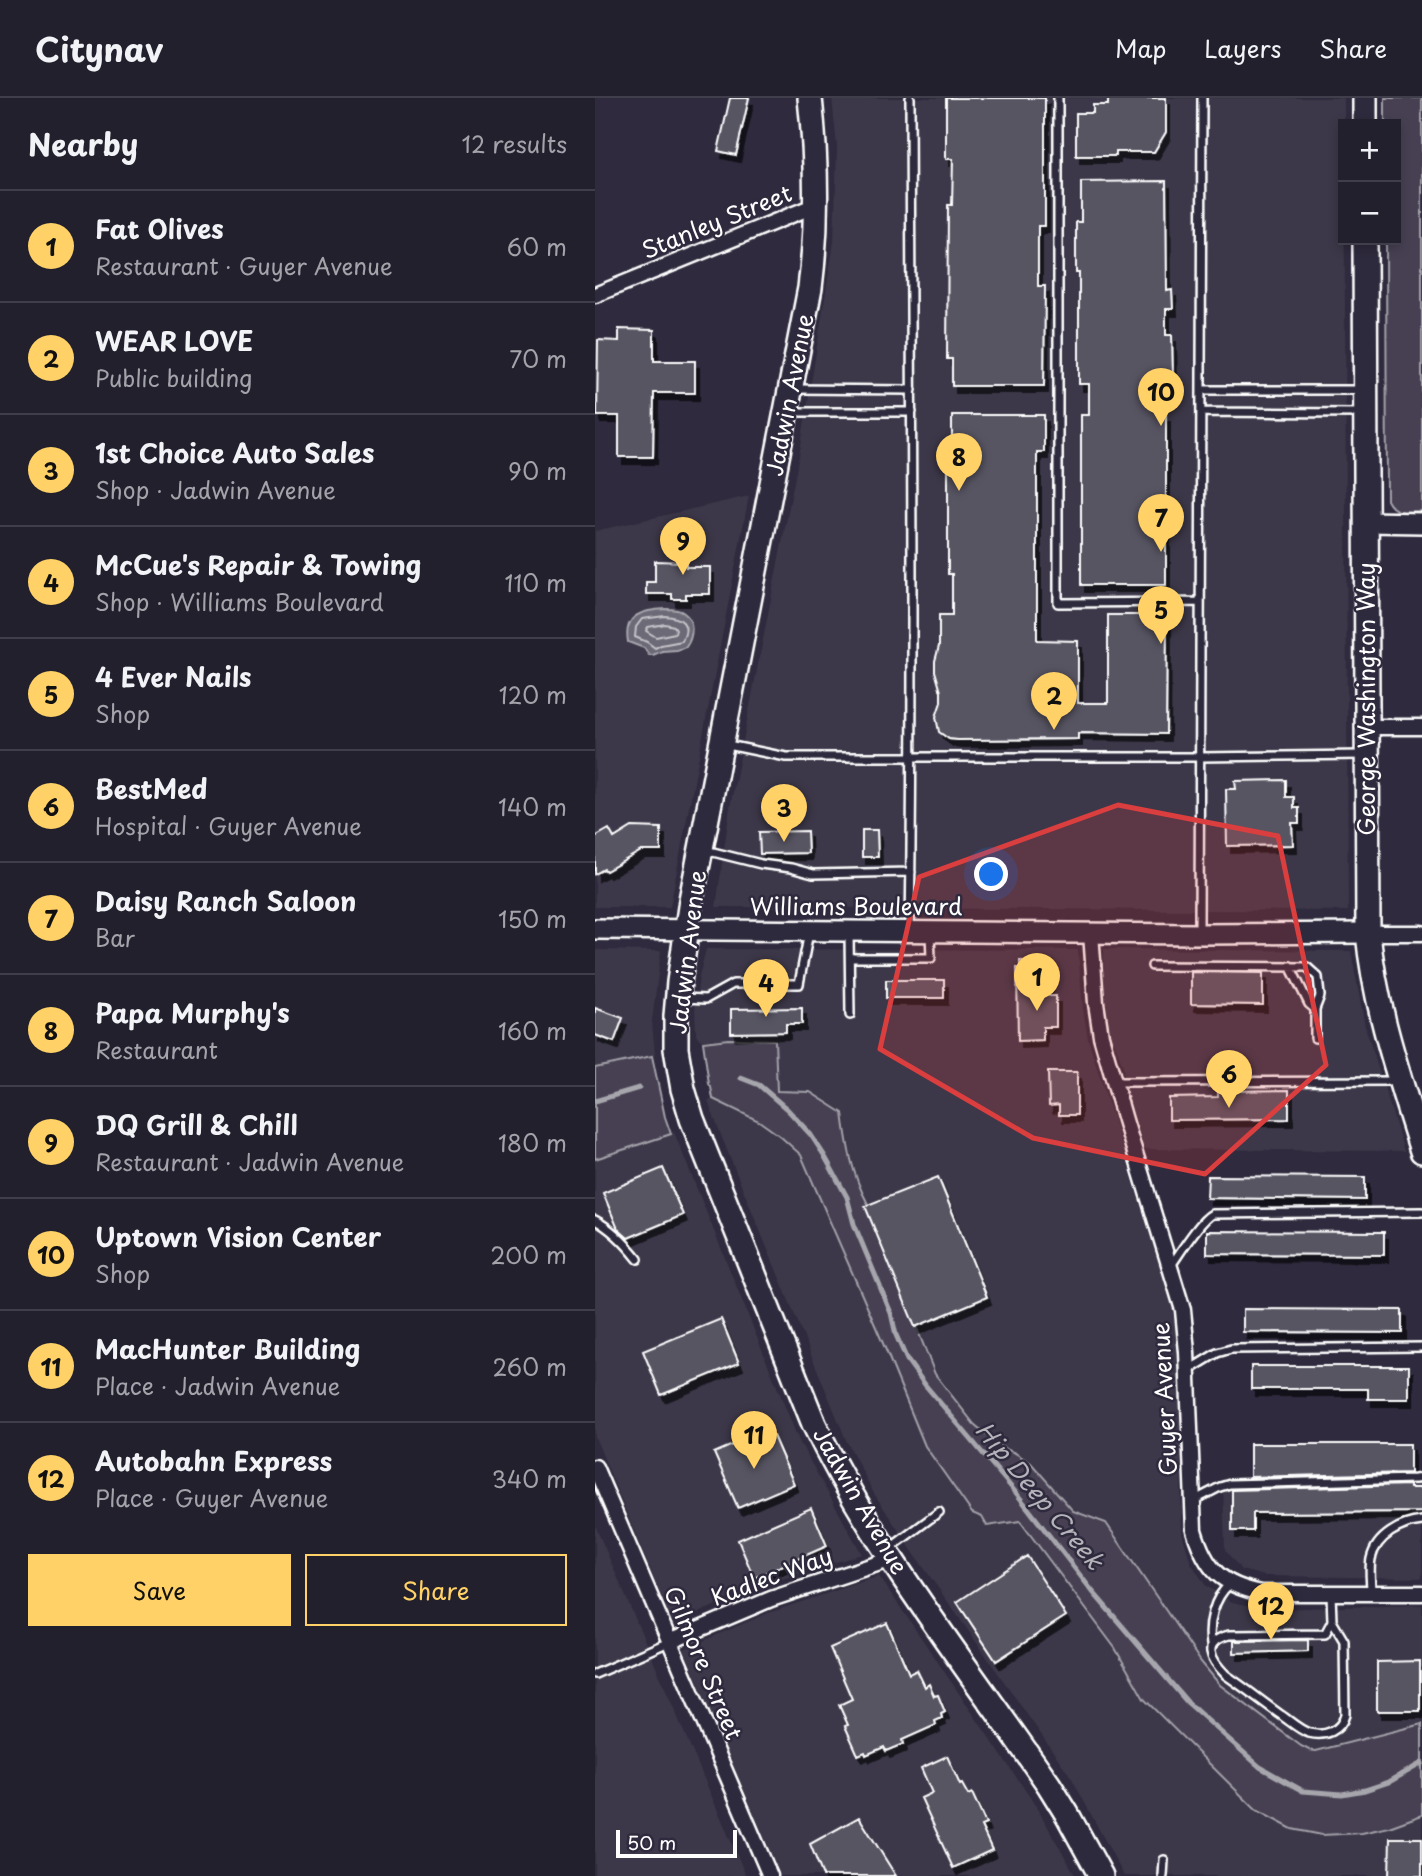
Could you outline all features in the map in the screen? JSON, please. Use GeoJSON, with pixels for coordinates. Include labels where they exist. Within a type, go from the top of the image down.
{"type":"FeatureCollection","features":[{"type":"Feature","properties":{"kind":"main road","name":"Jadwin Avenue"},"geometry":{"type":"LineString","coordinates":[[810,98],[816,205],[810,288],[691,900],[678,998],[678,1065],[692,1119],[814,1424],[845,1483],[889,1555],[1049,1785],[1101,1876]]}},
{"type":"Feature","properties":{"kind":"main road"},"geometry":{"type":"LineString","coordinates":[[1365,98],[1365,119]]}},
{"type":"Feature","properties":{"kind":"main road","name":"George Washington Way"},"geometry":{"type":"LineString","coordinates":[[1365,245],[1368,933],[1378,1004],[1400,1081],[1416,1113],[1422,1151]]}},
{"type":"Feature","properties":{"kind":"street","name":"Stanley Street"},"geometry":{"type":"LineString","coordinates":[[595,295],[816,205]]}},
{"type":"Feature","properties":{"kind":"street"},"geometry":{"type":"LineString","coordinates":[[1367,523],[1422,523]]}},
{"type":"Feature","properties":{"kind":"street"},"geometry":{"type":"LineString","coordinates":[[1367,727],[1422,727]]}},
{"type":"Feature","properties":{"kind":"street","name":"Williams Boulevard"},"geometry":{"type":"LineString","coordinates":[[595,929],[1368,933]]}},
{"type":"Feature","properties":{"kind":"street","name":"Guyer Avenue"},"geometry":{"type":"LineString","coordinates":[[1091,933],[1101,1037],[1183,1310],[1194,1530],[1199,1548],[1208,1563],[1230,1584]]}},
{"type":"Feature","properties":{"kind":"street"},"geometry":{"type":"LineString","coordinates":[[1368,933],[1422,933]]}},
{"type":"Feature","properties":{"kind":"street","name":"Gilmore Street"},"geometry":{"type":"LineString","coordinates":[[595,1467],[770,1876]]}},
{"type":"Feature","properties":{"kind":"street","name":"Kadlec Way"},"geometry":{"type":"LineString","coordinates":[[669,1642],[771,1599],[889,1555]]}},
{"type":"Feature","properties":{"kind":"street"},"geometry":{"type":"LineString","coordinates":[[1230,1584],[1262,1593],[1422,1593]]}},
{"type":"Feature","properties":{"kind":"lane"},"geometry":{"type":"LineString","coordinates":[[850,958],[931,958],[920,932],[911,872],[910,98]]}},
{"type":"Feature","properties":{"kind":"lane"},"geometry":{"type":"LineString","coordinates":[[1058,98],[1058,603],[1200,602]]}},
{"type":"Feature","properties":{"kind":"lane"},"geometry":{"type":"LineString","coordinates":[[1199,934],[1202,98]]}},
{"type":"Feature","properties":{"kind":"lane"},"geometry":{"type":"LineString","coordinates":[[792,389],[912,390]]}},
{"type":"Feature","properties":{"kind":"lane"},"geometry":{"type":"LineString","coordinates":[[1201,390],[1366,390]]}},
{"type":"Feature","properties":{"kind":"lane"},"geometry":{"type":"LineString","coordinates":[[787,412],[912,412]]}},
{"type":"Feature","properties":{"kind":"lane"},"geometry":{"type":"LineString","coordinates":[[1201,412],[1366,413]]}},
{"type":"Feature","properties":{"kind":"lane"},"geometry":{"type":"LineString","coordinates":[[723,744],[786,757],[1200,757],[1367,754]]}},
{"type":"Feature","properties":{"kind":"lane"},"geometry":{"type":"LineString","coordinates":[[702,850],[813,874],[911,872]]}},
{"type":"Feature","properties":{"kind":"lane"},"geometry":{"type":"LineString","coordinates":[[678,998],[706,999],[733,984],[799,984],[809,932]]}},
{"type":"Feature","properties":{"kind":"lane"},"geometry":{"type":"LineString","coordinates":[[849,932],[850,1015]]}},
{"type":"Feature","properties":{"kind":"lane"},"geometry":{"type":"LineString","coordinates":[[1152,966],[1307,967],[1318,977],[1320,996],[1315,1009],[1315,1038]]}},
{"type":"Feature","properties":{"kind":"lane"},"geometry":{"type":"LineString","coordinates":[[1290,967],[1309,1004],[1315,1009]]}},
{"type":"Feature","properties":{"kind":"lane"},"geometry":{"type":"LineString","coordinates":[[1114,1082],[1400,1081]]}},
{"type":"Feature","properties":{"kind":"lane"},"geometry":{"type":"LineString","coordinates":[[1170,1267],[1203,1219],[1212,1214],[1422,1212]]}},
{"type":"Feature","properties":{"kind":"lane"},"geometry":{"type":"LineString","coordinates":[[595,1220],[619,1238],[638,1259]]}},
{"type":"Feature","properties":{"kind":"lane"},"geometry":{"type":"LineString","coordinates":[[1188,1370],[1217,1353],[1231,1349],[1422,1347]]}},
{"type":"Feature","properties":{"kind":"lane"},"geometry":{"type":"LineString","coordinates":[[1193,1501],[1230,1484],[1422,1478]]}},
{"type":"Feature","properties":{"kind":"lane"},"geometry":{"type":"LineString","coordinates":[[889,1555],[939,1512]]}},
{"type":"Feature","properties":{"kind":"lane"},"geometry":{"type":"LineString","coordinates":[[1371,1593],[1371,1559],[1375,1549],[1392,1531],[1404,1524],[1422,1521]]}},
{"type":"Feature","properties":{"kind":"lane"},"geometry":{"type":"LineString","coordinates":[[1230,1584],[1217,1599],[1209,1634],[1213,1660],[1226,1675],[1303,1730],[1320,1734],[1338,1728],[1345,1715],[1344,1641],[1332,1621],[1331,1593]]}},
{"type":"Feature","properties":{"kind":"lane"},"geometry":{"type":"LineString","coordinates":[[1211,1646],[1214,1640],[1229,1635],[1325,1634],[1332,1621]]}},
{"type":"Feature","properties":{"kind":"lane"},"geometry":{"type":"LineString","coordinates":[[595,1674],[669,1642]]}},
{"type":"Feature","properties":{"kind":"lane"},"geometry":{"type":"LineString","coordinates":[[1163,1876],[1164,1860]]}},
{"type":"Feature","properties":{"kind":"highlighted area"},"geometry":{"type":"Polygon","coordinates":[[[1118,805],[1278,836],[1326,1065],[1205,1174],[1033,1138],[880,1049],[919,877],[1118,805]]]}},
{"type":"Feature","properties":{"kind":"shaded area"},"geometry":{"type":"Polygon","coordinates":[[[832,98],[1344,98],[1344,119],[1338,119],[1338,245],[1345,245],[1348,911],[716,907],[730,807],[800,451],[834,242],[837,148],[832,98]]]}},
{"type":"Feature","properties":{"kind":"shaded area"},"geometry":{"type":"Polygon","coordinates":[[[1385,98],[1422,98],[1422,511],[1412,512],[1397,510],[1387,500],[1386,245],[1401,245],[1401,119],[1385,119],[1385,98]]]}},
{"type":"Feature","properties":{"kind":"shaded area"},"geometry":{"type":"Polygon","coordinates":[[[749,496],[670,907],[595,907],[595,531],[749,496]]]}},
{"type":"Feature","properties":{"kind":"shaded area"},"geometry":{"type":"Polygon","coordinates":[[[706,949],[1078,950],[1088,1039],[1170,1299],[1178,1335],[1182,1533],[1191,1563],[1206,1586],[1232,1602],[1267,1609],[1422,1605],[1422,1724],[1316,1751],[1301,1746],[1220,1685],[1100,1520],[1073,1511],[1031,1463],[1001,1447],[974,1424],[935,1374],[860,1188],[847,1151],[843,1113],[810,1092],[777,1091],[728,1039],[703,1042],[696,1035],[695,1010],[706,949]]]}},
{"type":"Feature","properties":{"kind":"shaded area"},"geometry":{"type":"Polygon","coordinates":[[[1104,949],[1351,951],[1365,1026],[1404,1151],[1145,1149],[1125,1088],[1123,1066],[1111,1034],[1104,986],[1104,949]]]}},
{"type":"Feature","properties":{"kind":"shaded area"},"geometry":{"type":"Polygon","coordinates":[[[595,950],[661,951],[652,1021],[655,1055],[595,1068],[595,950]]]}},
{"type":"Feature","properties":{"kind":"shaded area"},"geometry":{"type":"Polygon","coordinates":[[[728,1039],[775,1040],[777,1091],[810,1092],[843,1113],[848,1148],[857,1181],[935,1374],[974,1424],[1001,1447],[1031,1463],[1073,1511],[1106,1523],[1201,1662],[1220,1685],[1301,1746],[1316,1751],[1422,1724],[1422,1815],[1362,1833],[1322,1835],[1292,1829],[1256,1810],[1144,1699],[1115,1648],[1020,1521],[987,1526],[982,1517],[972,1513],[925,1446],[801,1155],[759,1121],[713,1099],[703,1042],[728,1039]]]}},
{"type":"Feature","properties":{"kind":"shaded area"},"geometry":{"type":"Polygon","coordinates":[[[652,1056],[671,1134],[595,1159],[595,1068],[652,1056]]]}},
{"type":"Feature","properties":{"kind":"shaded area"},"geometry":{"type":"Polygon","coordinates":[[[713,1099],[759,1121],[801,1155],[925,1446],[987,1526],[1020,1521],[1115,1648],[1144,1699],[1362,1833],[1422,1815],[1422,1876],[1124,1876],[1071,1777],[873,1492],[847,1442],[724,1143],[708,1101],[713,1099]]]}},
{"type":"Feature","properties":{"kind":"shaded area"},"geometry":{"type":"Polygon","coordinates":[[[674,1132],[799,1441],[862,1554],[760,1586],[673,1624],[595,1437],[595,1159],[674,1132]]]}},
{"type":"Feature","properties":{"kind":"shaded area"},"geometry":{"type":"Polygon","coordinates":[[[1223,1484],[1422,1484],[1422,1578],[1265,1576],[1241,1570],[1225,1550],[1223,1484]]]}},
{"type":"Feature","properties":{"kind":"shaded area"},"geometry":{"type":"Polygon","coordinates":[[[595,1525],[746,1876],[595,1876],[595,1525]]]}},
{"type":"Feature","properties":{"kind":"shaded area"},"geometry":{"type":"Polygon","coordinates":[[[879,1576],[1036,1806],[1076,1876],[781,1876],[684,1649],[768,1613],[879,1576]]]}},
{"type":"Feature","properties":{"kind":"water"},"geometry":{"type":"Polygon","coordinates":[[[666,609],[688,616],[691,634],[686,647],[649,655],[644,648],[628,642],[629,625],[637,615],[666,609]]]}},
{"type":"Feature","properties":{"kind":"building"},"geometry":{"type":"Polygon","coordinates":[[[730,98],[749,98],[736,155],[718,151],[730,98]]]}},
{"type":"Feature","properties":{"kind":"building"},"geometry":{"type":"Polygon","coordinates":[[[946,98],[1045,98],[1045,226],[1038,226],[1038,286],[1045,286],[1044,386],[952,386],[952,359],[947,359],[948,205],[952,205],[953,159],[946,159],[946,98]]]}},
{"type":"Feature","properties":{"kind":"building"},"geometry":{"type":"Polygon","coordinates":[[[1108,98],[1166,98],[1166,132],[1154,152],[1076,156],[1076,113],[1093,113],[1093,105],[1108,105],[1108,98]]]}},
{"type":"Feature","properties":{"kind":"building"},"geometry":{"type":"Polygon","coordinates":[[[1166,181],[1167,291],[1172,290],[1173,309],[1166,309],[1166,335],[1172,335],[1173,376],[1167,376],[1167,386],[1157,386],[1158,415],[1166,415],[1166,585],[1081,585],[1081,415],[1089,415],[1089,384],[1079,384],[1076,222],[1081,222],[1081,182],[1166,181]]]}},
{"type":"Feature","properties":{"kind":"building"},"geometry":{"type":"Polygon","coordinates":[[[619,329],[654,330],[654,361],[695,361],[695,393],[654,393],[653,457],[619,457],[619,416],[597,416],[598,340],[619,341],[619,329]]]}},
{"type":"Feature","properties":{"kind":"building"},"geometry":{"type":"Polygon","coordinates":[[[952,415],[1044,415],[1044,452],[1037,452],[1037,640],[1078,641],[1078,703],[1108,703],[1108,615],[1167,615],[1166,734],[1078,733],[1078,739],[958,740],[949,739],[939,732],[936,717],[941,692],[935,661],[939,646],[939,615],[952,615],[952,574],[948,574],[948,452],[952,452],[952,415]]]}},
{"type":"Feature","properties":{"kind":"building"},"geometry":{"type":"Polygon","coordinates":[[[655,561],[686,562],[686,567],[710,567],[710,594],[686,594],[686,599],[672,599],[672,594],[646,594],[646,582],[655,582],[655,561]]]}},
{"type":"Feature","properties":{"kind":"building"},"geometry":{"type":"Polygon","coordinates":[[[1286,780],[1286,797],[1294,797],[1294,808],[1299,808],[1299,823],[1292,823],[1293,845],[1227,846],[1226,789],[1236,789],[1235,781],[1286,780]]]}},
{"type":"Feature","properties":{"kind":"building"},"geometry":{"type":"Polygon","coordinates":[[[632,827],[661,828],[661,851],[641,851],[606,871],[604,869],[595,874],[595,837],[609,829],[614,838],[632,827]]]}},
{"type":"Feature","properties":{"kind":"building"},"geometry":{"type":"Polygon","coordinates":[[[862,830],[877,830],[878,857],[862,857],[862,830]]]}},
{"type":"Feature","properties":{"kind":"building"},"geometry":{"type":"Polygon","coordinates":[[[807,831],[808,853],[760,854],[759,832],[807,831]]]}},
{"type":"Feature","properties":{"kind":"building"},"geometry":{"type":"Polygon","coordinates":[[[1020,961],[1038,961],[1040,970],[1048,970],[1049,996],[1056,996],[1056,1027],[1043,1027],[1043,1040],[1018,1041],[1017,968],[1020,968],[1020,961]]]}},
{"type":"Feature","properties":{"kind":"building"},"geometry":{"type":"Polygon","coordinates":[[[1191,972],[1263,973],[1263,1005],[1191,1004],[1191,972]]]}},
{"type":"Feature","properties":{"kind":"building"},"geometry":{"type":"Polygon","coordinates":[[[886,980],[944,980],[944,998],[886,998],[886,980]]]}},
{"type":"Feature","properties":{"kind":"building"},"geometry":{"type":"Polygon","coordinates":[[[595,1008],[623,1018],[614,1042],[595,1035],[595,1008]]]}},
{"type":"Feature","properties":{"kind":"building"},"geometry":{"type":"Polygon","coordinates":[[[802,1008],[802,1024],[786,1024],[786,1032],[731,1033],[731,1009],[802,1008]]]}},
{"type":"Feature","properties":{"kind":"building"},"geometry":{"type":"Polygon","coordinates":[[[1048,1072],[1077,1072],[1077,1115],[1059,1115],[1059,1105],[1049,1106],[1048,1072]]]}},
{"type":"Feature","properties":{"kind":"building"},"geometry":{"type":"Polygon","coordinates":[[[1289,1090],[1289,1119],[1169,1120],[1169,1098],[1218,1097],[1218,1091],[1289,1090]]]}},
{"type":"Feature","properties":{"kind":"building"},"geometry":{"type":"Polygon","coordinates":[[[663,1168],[683,1215],[628,1238],[618,1229],[603,1193],[663,1168]]]}},
{"type":"Feature","properties":{"kind":"building"},"geometry":{"type":"Polygon","coordinates":[[[1208,1176],[1365,1177],[1365,1200],[1207,1198],[1208,1176]]]}},
{"type":"Feature","properties":{"kind":"building"},"geometry":{"type":"Polygon","coordinates":[[[938,1177],[987,1297],[915,1327],[865,1206],[938,1177]]]}},
{"type":"Feature","properties":{"kind":"building"},"geometry":{"type":"Polygon","coordinates":[[[1207,1231],[1384,1232],[1384,1255],[1207,1254],[1207,1231]]]}},
{"type":"Feature","properties":{"kind":"building"},"geometry":{"type":"Polygon","coordinates":[[[1243,1309],[1402,1310],[1402,1333],[1243,1332],[1243,1309]]]}},
{"type":"Feature","properties":{"kind":"building"},"geometry":{"type":"Polygon","coordinates":[[[721,1319],[739,1363],[661,1395],[643,1351],[721,1319]]]}},
{"type":"Feature","properties":{"kind":"building"},"geometry":{"type":"Polygon","coordinates":[[[1251,1366],[1409,1366],[1409,1399],[1368,1399],[1368,1389],[1251,1389],[1251,1366]]]}},
{"type":"Feature","properties":{"kind":"building"},"geometry":{"type":"Polygon","coordinates":[[[770,1429],[794,1484],[738,1508],[714,1453],[770,1429]]]}},
{"type":"Feature","properties":{"kind":"building"},"geometry":{"type":"Polygon","coordinates":[[[1250,1444],[1410,1444],[1410,1473],[1250,1477],[1250,1444]]]}},
{"type":"Feature","properties":{"kind":"building"},"geometry":{"type":"Polygon","coordinates":[[[1410,1485],[1410,1488],[1422,1488],[1422,1512],[1253,1513],[1253,1531],[1232,1531],[1232,1490],[1410,1485]]]}},
{"type":"Feature","properties":{"kind":"building"},"geometry":{"type":"Polygon","coordinates":[[[811,1508],[827,1546],[754,1578],[738,1540],[811,1508]]]}},
{"type":"Feature","properties":{"kind":"building"},"geometry":{"type":"Polygon","coordinates":[[[1027,1556],[1066,1616],[996,1661],[957,1602],[1027,1556]]]}},
{"type":"Feature","properties":{"kind":"building"},"geometry":{"type":"Polygon","coordinates":[[[887,1623],[909,1674],[917,1670],[925,1687],[929,1684],[934,1696],[938,1695],[945,1712],[941,1714],[942,1718],[935,1721],[936,1725],[902,1740],[903,1744],[886,1751],[884,1747],[866,1755],[865,1752],[858,1755],[839,1705],[852,1699],[830,1648],[887,1623]]]}},
{"type":"Feature","properties":{"kind":"building"},"geometry":{"type":"Polygon","coordinates":[[[1308,1640],[1308,1651],[1234,1653],[1234,1641],[1308,1640]]]}},
{"type":"Feature","properties":{"kind":"building"},"geometry":{"type":"Polygon","coordinates":[[[1420,1661],[1420,1711],[1377,1711],[1377,1662],[1420,1661]]]}},
{"type":"Feature","properties":{"kind":"building"},"geometry":{"type":"Polygon","coordinates":[[[947,1756],[960,1785],[962,1784],[968,1795],[972,1793],[986,1824],[981,1826],[992,1850],[953,1868],[921,1798],[932,1793],[921,1768],[947,1756]]]}},
{"type":"Feature","properties":{"kind":"building"},"geometry":{"type":"Polygon","coordinates":[[[859,1817],[896,1876],[823,1876],[810,1844],[859,1817]]]}},
{"type":"Feature","properties":{"kind":"building"},"geometry":{"type":"Polygon","coordinates":[[[1390,1838],[1422,1838],[1422,1876],[1389,1876],[1390,1838]]]}},
{"type":"Feature","properties":{"kind":"waterway","name":"Hip Deep Creek"},"geometry":{"type":"LineString","coordinates":[[741,1078],[759,1085],[788,1110],[811,1135],[824,1155],[847,1197],[854,1224],[891,1313],[896,1335],[907,1360],[1093,1592],[1188,1703],[1260,1767],[1303,1791],[1342,1794],[1365,1790],[1389,1782],[1422,1763]]}},
{"type":"Feature","properties":{"kind":"waterway","name":"Hip Deep Creek"},"geometry":{"type":"LineString","coordinates":[[595,1101],[639,1088]]}},
{"type":"Feature","properties":{"kind":"place","name":"Uptown Vision Center"},"geometry":{"type":"Point","coordinates":[1161,426]}},
{"type":"Feature","properties":{"kind":"place","name":"Papa Murphy's"},"geometry":{"type":"Point","coordinates":[959,491]}},
{"type":"Feature","properties":{"kind":"place","name":"Daisy Ranch Saloon"},"geometry":{"type":"Point","coordinates":[1161,552]}},
{"type":"Feature","properties":{"kind":"place","name":"DQ Grill & Chill"},"geometry":{"type":"Point","coordinates":[683,575]}},
{"type":"Feature","properties":{"kind":"place","name":"4 Ever Nails"},"geometry":{"type":"Point","coordinates":[1161,644]}},
{"type":"Feature","properties":{"kind":"place","name":"WEAR LOVE"},"geometry":{"type":"Point","coordinates":[1054,730]}},
{"type":"Feature","properties":{"kind":"place","name":"1st Choice Auto Sales"},"geometry":{"type":"Point","coordinates":[784,842]}},
{"type":"Feature","properties":{"kind":"place","name":"Fat Olives"},"geometry":{"type":"Point","coordinates":[1037,1011]}},
{"type":"Feature","properties":{"kind":"place","name":"McCue's Repair & Towing"},"geometry":{"type":"Point","coordinates":[766,1017]}},
{"type":"Feature","properties":{"kind":"place","name":"BestMed"},"geometry":{"type":"Point","coordinates":[1229,1108]}},
{"type":"Feature","properties":{"kind":"place","name":"MacHunter Building"},"geometry":{"type":"Point","coordinates":[754,1469]}},
{"type":"Feature","properties":{"kind":"place","name":"Autobahn Express"},"geometry":{"type":"Point","coordinates":[1271,1640]}}]}
